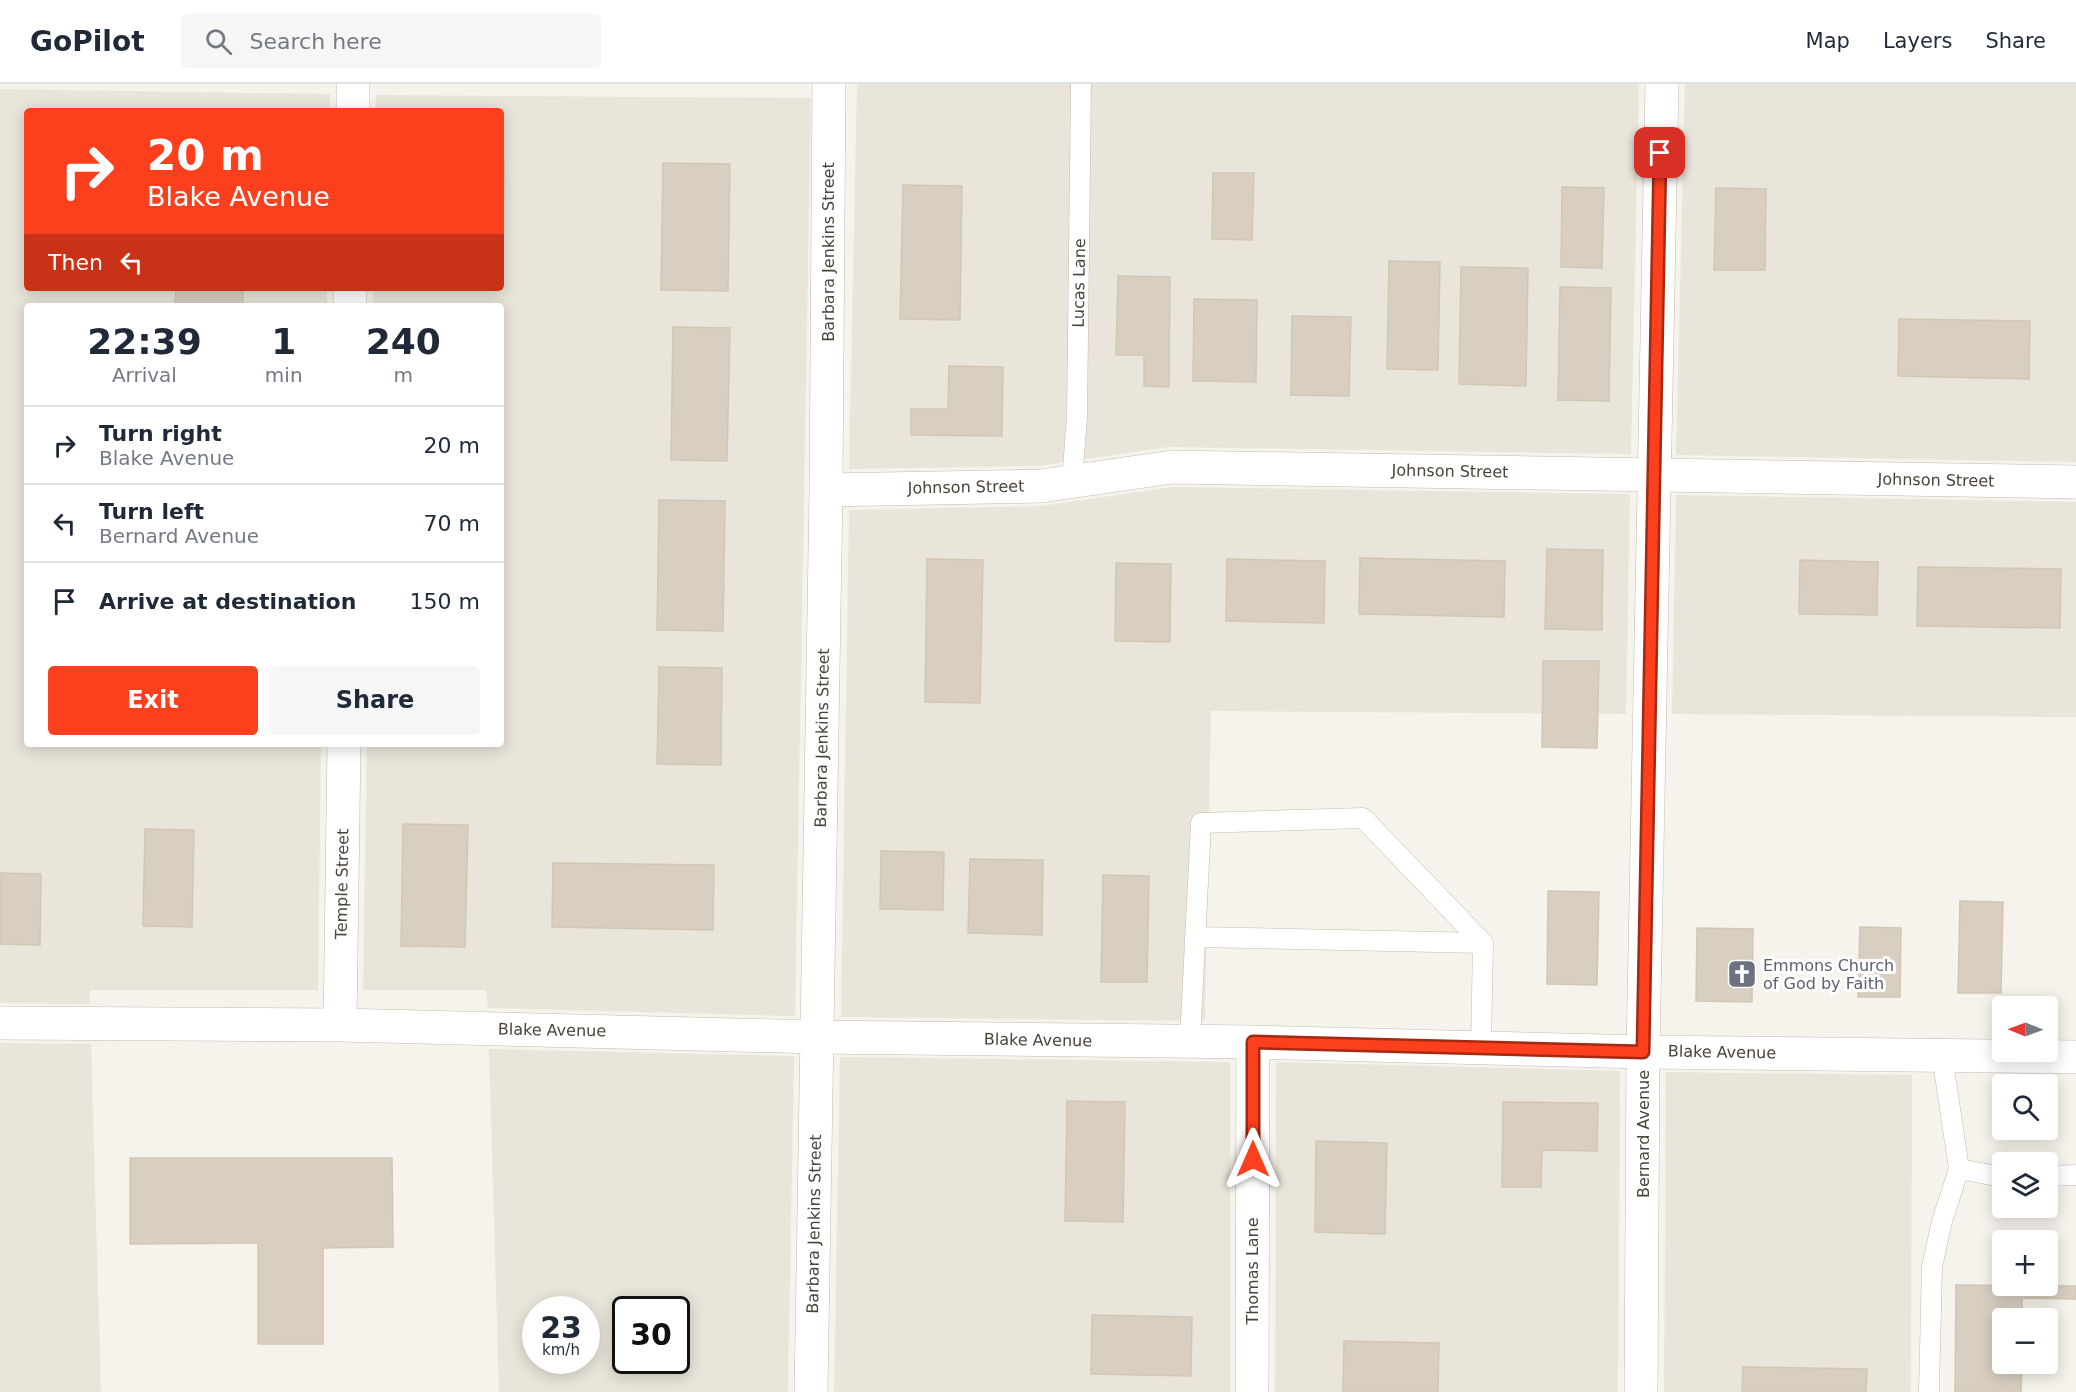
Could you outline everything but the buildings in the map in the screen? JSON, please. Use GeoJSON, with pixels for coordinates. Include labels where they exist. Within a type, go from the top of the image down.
{"type":"FeatureCollection","features":[{"type":"Feature","properties":{"kind":"street"},"geometry":{"type":"LineString","coordinates":[[353,84],[353,108]]}},
{"type":"Feature","properties":{"kind":"street","name":"Barbara Jenkins Street"},"geometry":{"type":"LineString","coordinates":[[812,1392],[826,490],[829,84]]}},
{"type":"Feature","properties":{"kind":"street","name":"Bernard Avenue"},"geometry":{"type":"LineString","coordinates":[[1641,1392],[1643,1052],[1662,84]]}},
{"type":"Feature","properties":{"kind":"street","name":"Johnson Street"},"geometry":{"type":"LineString","coordinates":[[826,490],[1041,486],[1172,467],[2076,482]]}},
{"type":"Feature","properties":{"kind":"street","name":"Temple Street"},"geometry":{"type":"LineString","coordinates":[[340,1025],[344,747]]}},
{"type":"Feature","properties":{"kind":"street","name":"Blake Avenue"},"geometry":{"type":"LineString","coordinates":[[0,1023],[340,1025],[817,1037],[1253,1042],[1643,1052],[2076,1057]]}},
{"type":"Feature","properties":{"kind":"street","name":"Thomas Lane"},"geometry":{"type":"LineString","coordinates":[[1252,1392],[1253,1042]]}},
{"type":"Feature","properties":{"kind":"lane","name":"Lucas Lane"},"geometry":{"type":"LineString","coordinates":[[1072,481],[1077,417],[1081,84]]}},
{"type":"Feature","properties":{"kind":"lane"},"geometry":{"type":"LineString","coordinates":[[1190,1041],[1201,823],[1364,818],[1483,943],[1481,1048]]}},
{"type":"Feature","properties":{"kind":"lane"},"geometry":{"type":"LineString","coordinates":[[1195,937],[1483,943]]}},
{"type":"Feature","properties":{"kind":"lane"},"geometry":{"type":"LineString","coordinates":[[1929,1392],[1932,1267],[1942,1221],[1959,1169],[1942,1055]]}},
{"type":"Feature","properties":{"kind":"lane"},"geometry":{"type":"LineString","coordinates":[[1959,1169],[1992,1175]]}},
{"type":"Feature","properties":{"kind":"lane"},"geometry":{"type":"LineString","coordinates":[[2058,1176],[2076,1175]]}},
{"type":"Feature","properties":{"kind":"shaded area"},"geometry":{"type":"Polygon","coordinates":[[[857,84],[1639,84],[1631,454],[1168,447],[1039,466],[849,469],[857,84]]]}},
{"type":"Feature","properties":{"kind":"shaded area"},"geometry":{"type":"Polygon","coordinates":[[[1685,84],[2076,84],[2076,462],[1676,455],[1685,84]]]}},
{"type":"Feature","properties":{"kind":"shaded area"},"geometry":{"type":"Polygon","coordinates":[[[0,89],[330,94],[330,108],[24,108],[24,291],[327,291],[327,303],[24,303],[24,747],[321,747],[318,990],[90,990],[90,1004],[0,1003],[0,89]]]}},
{"type":"Feature","properties":{"kind":"shaded area"},"geometry":{"type":"Polygon","coordinates":[[[376,95],[811,98],[795,1016],[488,1008],[486,990],[363,990],[367,747],[504,747],[504,303],[373,303],[373,291],[504,291],[504,108],[375,108],[376,95]]]}},
{"type":"Feature","properties":{"kind":"shaded area"},"geometry":{"type":"Polygon","coordinates":[[[1173,487],[1630,494],[1626,714],[1211,711],[1205,1021],[841,1017],[849,510],[1042,506],[1173,487]]]}},
{"type":"Feature","properties":{"kind":"shaded area"},"geometry":{"type":"Polygon","coordinates":[[[1676,495],[2076,502],[2076,717],[1672,714],[1676,495]]]}},
{"type":"Feature","properties":{"kind":"shaded area"},"geometry":{"type":"Polygon","coordinates":[[[0,1043],[91,1044],[101,1392],[0,1392],[0,1043]]]}},
{"type":"Feature","properties":{"kind":"shaded area"},"geometry":{"type":"Polygon","coordinates":[[[489,1049],[794,1056],[788,1392],[499,1392],[489,1049]]]}},
{"type":"Feature","properties":{"kind":"shaded area"},"geometry":{"type":"Polygon","coordinates":[[[840,1057],[1230,1062],[1230,1392],[834,1392],[840,1057]]]}},
{"type":"Feature","properties":{"kind":"shaded area"},"geometry":{"type":"Polygon","coordinates":[[[1276,1062],[1620,1071],[1618,1392],[1275,1392],[1276,1062]]]}},
{"type":"Feature","properties":{"kind":"shaded area"},"geometry":{"type":"Polygon","coordinates":[[[1666,1072],[1912,1075],[1911,1392],[1664,1392],[1666,1072]]]}},
{"type":"Feature","properties":{"kind":"place","name":"Emmons Church of God by Faith"},"geometry":{"type":"Point","coordinates":[1742,974]}},
{"type":"Feature","properties":{"kind":"route"},"geometry":{"type":"LineString","coordinates":[[1253,1159],[1253,1042],[1643,1052],[1660,153]]}}]}
